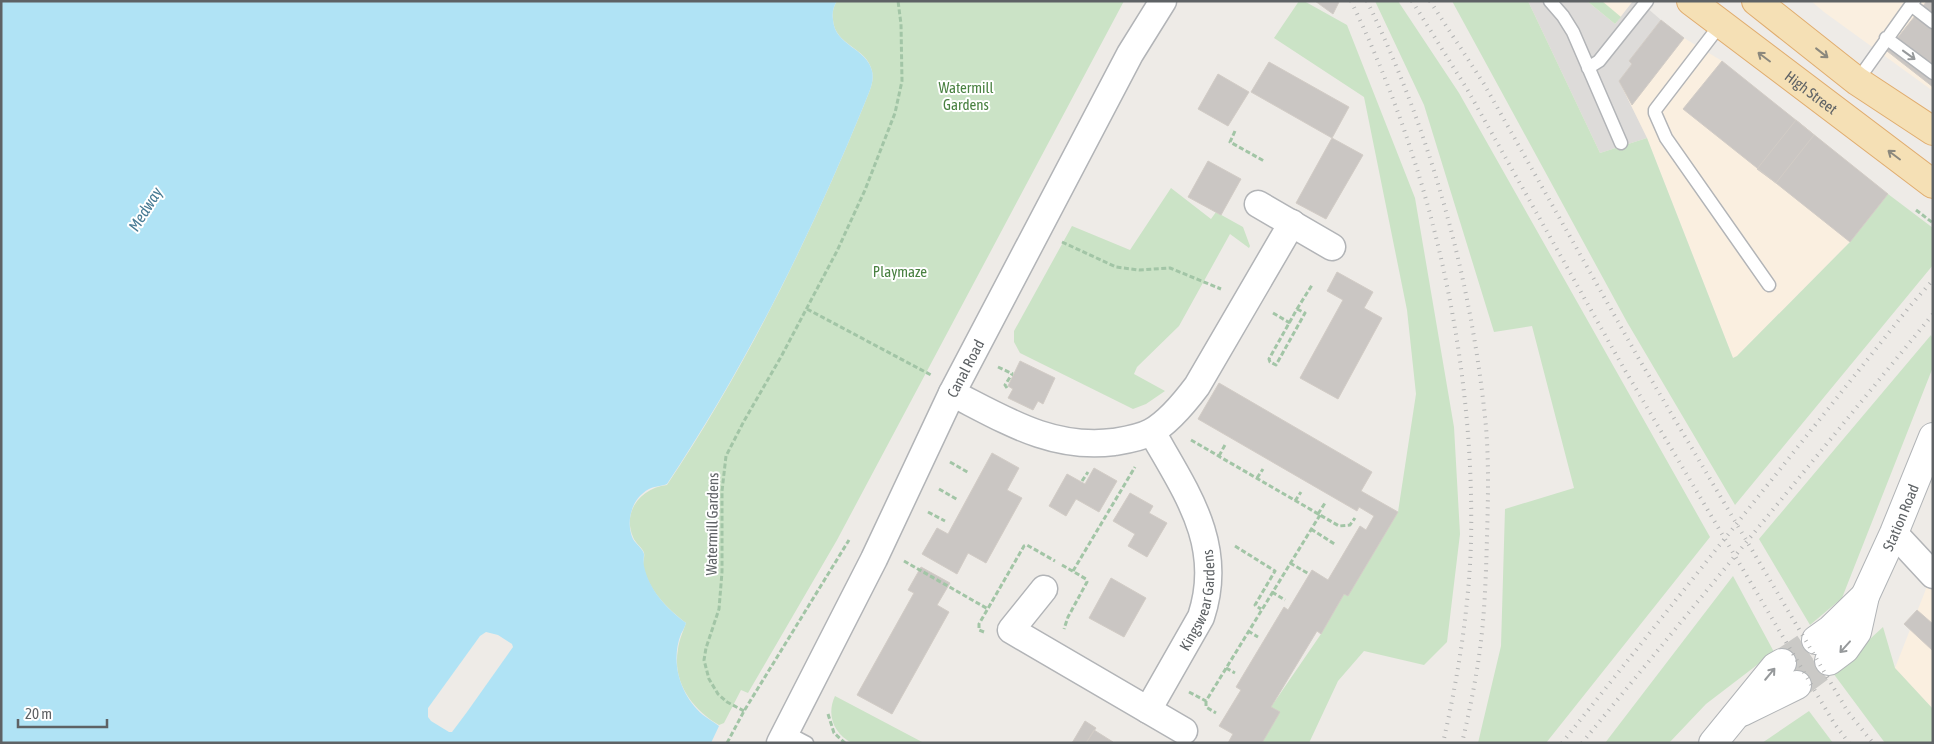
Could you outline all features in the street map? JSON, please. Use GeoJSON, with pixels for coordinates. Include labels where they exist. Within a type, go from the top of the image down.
{"type":"FeatureCollection","features":[{"type":"Feature","properties":{"kind":"main road","name":"High Street"},"geometry":{"type":"LineString","coordinates":[[1691,1],[1720,25],[1933,184]]}},
{"type":"Feature","properties":{"kind":"main road"},"geometry":{"type":"LineString","coordinates":[[1756,1],[1857,81],[1933,131]]}},
{"type":"Feature","properties":{"kind":"main road","name":"Station Road"},"geometry":{"type":"LineString","coordinates":[[1823,650],[1846,649],[1856,632],[1865,596],[1894,533],[1933,437]]}},
{"type":"Feature","properties":{"kind":"main road"},"geometry":{"type":"LineString","coordinates":[[1713,743],[1775,667],[1782,663]]}},
{"type":"Feature","properties":{"kind":"main road"},"geometry":{"type":"LineString","coordinates":[[1736,714],[1797,685]]}},
{"type":"Feature","properties":{"kind":"street","name":"Canal Road"},"geometry":{"type":"LineString","coordinates":[[791,739],[870,568],[943,385],[1037,230],[1130,54],[1163,1]]}},
{"type":"Feature","properties":{"kind":"street"},"geometry":{"type":"LineString","coordinates":[[1258,204],[1332,247]]}},
{"type":"Feature","properties":{"kind":"street"},"geometry":{"type":"LineString","coordinates":[[943,385],[1025,430],[1061,441],[1102,443],[1133,438],[1152,432],[1177,409],[1197,386],[1258,306],[1292,224]]}},
{"type":"Feature","properties":{"kind":"street","name":"Kingswear Gardens"},"geometry":{"type":"LineString","coordinates":[[1148,710],[1201,617],[1206,601],[1209,580],[1206,541],[1198,516],[1152,432]]}},
{"type":"Feature","properties":{"kind":"street"},"geometry":{"type":"LineString","coordinates":[[1894,533],[1933,575]]}},
{"type":"Feature","properties":{"kind":"street"},"geometry":{"type":"LineString","coordinates":[[1044,589],[1011,630],[1187,733]]}},
{"type":"Feature","properties":{"kind":"lane"},"geometry":{"type":"LineString","coordinates":[[1550,1],[1571,28],[1621,143]]}},
{"type":"Feature","properties":{"kind":"lane"},"geometry":{"type":"LineString","coordinates":[[1588,68],[1599,61],[1647,1]]}},
{"type":"Feature","properties":{"kind":"lane"},"geometry":{"type":"LineString","coordinates":[[1857,81],[1886,38],[1913,3],[1933,22]]}},
{"type":"Feature","properties":{"kind":"lane"},"geometry":{"type":"LineString","coordinates":[[1720,25],[1655,110],[1655,114],[1659,127],[1666,138],[1769,285]]}},
{"type":"Feature","properties":{"kind":"lane"},"geometry":{"type":"LineString","coordinates":[[1886,38],[1933,73]]}},
{"type":"Feature","properties":{"kind":"path","name":"Watermill Gardens"},"geometry":{"type":"LineString","coordinates":[[744,711],[724,700],[716,691],[708,679],[704,660],[719,609],[722,572],[722,492],[725,461],[727,452],[807,309],[837,251],[861,199],[896,113],[902,81],[901,24],[898,1]]}},
{"type":"Feature","properties":{"kind":"path"},"geometry":{"type":"LineString","coordinates":[[1235,131],[1230,142],[1264,161]]}},
{"type":"Feature","properties":{"kind":"path"},"geometry":{"type":"LineString","coordinates":[[1037,230],[1116,267],[1139,270],[1170,268],[1258,306],[1290,323]]}},
{"type":"Feature","properties":{"kind":"path"},"geometry":{"type":"LineString","coordinates":[[1297,309],[1305,313],[1276,365],[1270,362],[1270,359],[1297,309],[1312,285]]}},
{"type":"Feature","properties":{"kind":"path"},"geometry":{"type":"LineString","coordinates":[[807,309],[943,385]]}},
{"type":"Feature","properties":{"kind":"path"},"geometry":{"type":"LineString","coordinates":[[994,366],[1012,374],[1005,385]]}},
{"type":"Feature","properties":{"kind":"path"},"geometry":{"type":"LineString","coordinates":[[1187,438],[1340,527],[1350,525],[1355,518]]}},
{"type":"Feature","properties":{"kind":"path"},"geometry":{"type":"LineString","coordinates":[[1218,456],[1226,444]]}},
{"type":"Feature","properties":{"kind":"path"},"geometry":{"type":"LineString","coordinates":[[944,459],[969,472]]}},
{"type":"Feature","properties":{"kind":"path"},"geometry":{"type":"LineString","coordinates":[[1073,571],[1136,463]]}},
{"type":"Feature","properties":{"kind":"path"},"geometry":{"type":"LineString","coordinates":[[1257,478],[1263,469]]}},
{"type":"Feature","properties":{"kind":"path"},"geometry":{"type":"LineString","coordinates":[[932,486],[958,500]]}},
{"type":"Feature","properties":{"kind":"path"},"geometry":{"type":"LineString","coordinates":[[1295,501],[1301,492]]}},
{"type":"Feature","properties":{"kind":"path"},"geometry":{"type":"LineString","coordinates":[[1216,713],[1206,706],[1206,701],[1325,503]]}},
{"type":"Feature","properties":{"kind":"path"},"geometry":{"type":"LineString","coordinates":[[921,508],[945,521]]}},
{"type":"Feature","properties":{"kind":"path"},"geometry":{"type":"LineString","coordinates":[[1310,530],[1336,545]]}},
{"type":"Feature","properties":{"kind":"path"},"geometry":{"type":"LineString","coordinates":[[1230,543],[1274,570],[1255,605],[1262,610]]}},
{"type":"Feature","properties":{"kind":"path"},"geometry":{"type":"LineString","coordinates":[[989,635],[979,630],[978,626],[1027,545],[1073,571],[1088,582],[1066,622],[1064,636]]}},
{"type":"Feature","properties":{"kind":"path"},"geometry":{"type":"LineString","coordinates":[[898,557],[988,609]]}},
{"type":"Feature","properties":{"kind":"path"},"geometry":{"type":"LineString","coordinates":[[1290,562],[1309,574]]}},
{"type":"Feature","properties":{"kind":"path"},"geometry":{"type":"LineString","coordinates":[[1272,592],[1285,600]]}},
{"type":"Feature","properties":{"kind":"path"},"geometry":{"type":"LineString","coordinates":[[1248,631],[1258,637]]}},
{"type":"Feature","properties":{"kind":"path"},"geometry":{"type":"LineString","coordinates":[[1226,668],[1235,673]]}},
{"type":"Feature","properties":{"kind":"path"},"geometry":{"type":"LineString","coordinates":[[1185,690],[1206,701]]}},
{"type":"Feature","properties":{"kind":"shaded area"},"geometry":{"type":"Polygon","coordinates":[[[1528,1],[1636,1],[1684,38],[1722,61],[1888,194],[1850,242],[1737,356],[1733,358],[1647,138],[1600,153],[1528,1]]]}},
{"type":"Feature","properties":{"kind":"shaded area"},"geometry":{"type":"Polygon","coordinates":[[[1528,1],[1587,1],[1615,24],[1633,1],[1639,1],[1661,20],[1629,61],[1632,64],[1619,81],[1647,138],[1600,153],[1528,1]]]}},
{"type":"Feature","properties":{"kind":"shaded area"},"geometry":{"type":"Polygon","coordinates":[[[1811,1],[1933,1],[1933,91],[1824,12],[1811,1]]]}},
{"type":"Feature","properties":{"kind":"shaded area"},"geometry":{"type":"Polygon","coordinates":[[[1933,571],[1933,709],[1895,668],[1933,571]]]}},
{"type":"Feature","properties":{"kind":"green space","name":"Watermill Gardens"},"geometry":{"type":"Polygon","coordinates":[[[837,1],[1124,1],[837,540],[748,693],[741,690],[724,723],[719,725],[700,711],[681,683],[678,673],[678,649],[686,623],[665,605],[649,582],[643,565],[644,553],[633,537],[630,518],[636,502],[642,496],[658,487],[667,485],[724,394],[799,252],[869,92],[873,75],[869,63],[858,51],[839,36],[835,29],[833,12],[837,1]]]}},
{"type":"Feature","properties":{"kind":"green space"},"geometry":{"type":"Polygon","coordinates":[[[1299,1],[1304,1],[1347,25],[1415,198],[1454,427],[1460,534],[1447,642],[1424,665],[1364,651],[1338,681],[1309,743],[1262,743],[1271,707],[1321,634],[1344,594],[1348,596],[1398,512],[1416,394],[1407,310],[1364,97],[1274,38],[1299,1]]]}},
{"type":"Feature","properties":{"kind":"green space"},"geometry":{"type":"Polygon","coordinates":[[[1375,1],[1398,1],[1459,93],[1710,537],[1546,743],[1478,743],[1501,646],[1505,509],[1574,488],[1532,326],[1494,332],[1424,105],[1375,1]]]}},
{"type":"Feature","properties":{"kind":"green space"},"geometry":{"type":"Polygon","coordinates":[[[1452,1],[1528,1],[1600,153],[1647,138],[1733,358],[1850,242],[1888,194],[1933,228],[1933,265],[1735,505],[1627,322],[1452,1]]]}},
{"type":"Feature","properties":{"kind":"green space"},"geometry":{"type":"Polygon","coordinates":[[[1587,1],[1602,1],[1621,17],[1615,24],[1587,1]]]}},
{"type":"Feature","properties":{"kind":"green space"},"geometry":{"type":"Polygon","coordinates":[[[1171,188],[1211,219],[1216,212],[1243,227],[1250,246],[1249,248],[1230,234],[1179,326],[1137,367],[1134,374],[1165,391],[1146,404],[1133,409],[1020,353],[1014,342],[1014,331],[1072,226],[1130,250],[1171,188]]]}},
{"type":"Feature","properties":{"kind":"green space"},"geometry":{"type":"Polygon","coordinates":[[[1931,335],[1933,340],[1933,367],[1842,598],[1810,625],[1759,539],[1931,335]]]}},
{"type":"Feature","properties":{"kind":"green space"},"geometry":{"type":"Polygon","coordinates":[[[1733,576],[1774,652],[1706,704],[1669,743],[1605,743],[1733,576]]]}},
{"type":"Feature","properties":{"kind":"green space"},"geometry":{"type":"Polygon","coordinates":[[[1883,627],[1895,668],[1933,709],[1933,743],[1885,743],[1833,673],[1883,627]]]}},
{"type":"Feature","properties":{"kind":"green space"},"geometry":{"type":"Polygon","coordinates":[[[835,696],[924,743],[852,743],[840,735],[833,723],[831,710],[835,696]]]}},
{"type":"Feature","properties":{"kind":"green space"},"geometry":{"type":"Polygon","coordinates":[[[1809,711],[1833,743],[1762,743],[1809,711]]]}},
{"type":"Feature","properties":{"kind":"water","name":"Medway"},"geometry":{"type":"Polygon","coordinates":[[[1,1],[837,1],[833,12],[835,29],[839,36],[864,57],[872,71],[872,84],[864,105],[799,251],[724,393],[667,484],[651,488],[643,493],[634,504],[630,518],[633,539],[644,554],[646,575],[654,591],[672,612],[686,623],[678,645],[677,667],[679,678],[688,698],[695,707],[719,726],[711,743],[1,743],[1,1]]]}},
{"type":"Feature","properties":{"kind":"pier"},"geometry":{"type":"Polygon","coordinates":[[[486,632],[498,635],[512,644],[513,647],[452,732],[449,732],[431,721],[428,717],[428,708],[480,636],[486,632]]]}},
{"type":"Feature","properties":{"kind":"building"},"geometry":{"type":"Polygon","coordinates":[[[1315,1],[1339,1],[1339,2],[1333,14],[1315,1]]]}},
{"type":"Feature","properties":{"kind":"building"},"geometry":{"type":"Polygon","coordinates":[[[1927,1],[1933,1],[1933,87],[1887,51],[1927,1]]]}},
{"type":"Feature","properties":{"kind":"building"},"geometry":{"type":"Polygon","coordinates":[[[1661,20],[1684,38],[1632,105],[1619,81],[1632,64],[1629,61],[1661,20]]]}},
{"type":"Feature","properties":{"kind":"building"},"geometry":{"type":"Polygon","coordinates":[[[1722,61],[1888,194],[1850,242],[1683,109],[1722,61]]]}},
{"type":"Feature","properties":{"kind":"building"},"geometry":{"type":"Polygon","coordinates":[[[1269,62],[1349,107],[1332,138],[1251,92],[1269,62]]]}},
{"type":"Feature","properties":{"kind":"building"},"geometry":{"type":"Polygon","coordinates":[[[1218,74],[1249,92],[1228,126],[1198,109],[1218,74]]]}},
{"type":"Feature","properties":{"kind":"building"},"geometry":{"type":"Polygon","coordinates":[[[1796,120],[1814,135],[1776,183],[1757,169],[1796,120]]]}},
{"type":"Feature","properties":{"kind":"building"},"geometry":{"type":"Polygon","coordinates":[[[1332,138],[1363,155],[1326,219],[1296,203],[1332,138]]]}},
{"type":"Feature","properties":{"kind":"building"},"geometry":{"type":"Polygon","coordinates":[[[1208,161],[1241,179],[1221,215],[1188,197],[1208,161]]]}},
{"type":"Feature","properties":{"kind":"building"},"geometry":{"type":"Polygon","coordinates":[[[1337,272],[1373,292],[1364,308],[1382,318],[1338,399],[1300,378],[1343,300],[1327,291],[1337,272]]]}},
{"type":"Feature","properties":{"kind":"building"},"geometry":{"type":"Polygon","coordinates":[[[1020,361],[1055,378],[1043,404],[1038,401],[1033,410],[1008,398],[1013,389],[1008,386],[1020,361]]]}},
{"type":"Feature","properties":{"kind":"building"},"geometry":{"type":"Polygon","coordinates":[[[1219,383],[1372,472],[1361,491],[1398,512],[1348,596],[1344,594],[1321,634],[1317,631],[1271,707],[1280,712],[1262,743],[1228,743],[1233,734],[1219,726],[1241,690],[1236,687],[1284,607],[1288,610],[1312,570],[1328,580],[1360,526],[1366,530],[1374,516],[1359,507],[1357,511],[1198,419],[1219,383]]]}},
{"type":"Feature","properties":{"kind":"building"},"geometry":{"type":"Polygon","coordinates":[[[992,453],[1019,468],[1007,490],[1022,498],[986,563],[968,553],[957,574],[922,554],[937,528],[948,534],[992,453]]]}},
{"type":"Feature","properties":{"kind":"building"},"geometry":{"type":"Polygon","coordinates":[[[1094,468],[1117,481],[1099,512],[1076,499],[1066,516],[1049,506],[1067,474],[1085,484],[1094,468]]]}},
{"type":"Feature","properties":{"kind":"building"},"geometry":{"type":"Polygon","coordinates":[[[1130,493],[1153,506],[1149,513],[1167,523],[1147,557],[1128,546],[1135,534],[1113,521],[1130,493]]]}},
{"type":"Feature","properties":{"kind":"building"},"geometry":{"type":"Polygon","coordinates":[[[921,567],[950,583],[937,605],[949,612],[892,714],[857,695],[914,593],[908,590],[921,567]]]}},
{"type":"Feature","properties":{"kind":"building"},"geometry":{"type":"Polygon","coordinates":[[[1111,578],[1146,598],[1124,637],[1089,618],[1111,578]]]}},
{"type":"Feature","properties":{"kind":"building"},"geometry":{"type":"Polygon","coordinates":[[[1917,610],[1933,624],[1932,650],[1904,624],[1917,610]]]}},
{"type":"Feature","properties":{"kind":"building"},"geometry":{"type":"Polygon","coordinates":[[[1085,721],[1096,728],[1086,743],[1072,743],[1085,721]]]}},
{"type":"Feature","properties":{"kind":"building"},"geometry":{"type":"Polygon","coordinates":[[[1094,730],[1113,742],[1086,743],[1094,730]]]}},
{"type":"Feature","properties":{"kind":"tunnel"},"geometry":{"type":"LineString","coordinates":[[1782,663],[1816,640]]}},
{"type":"Feature","properties":{"kind":"tunnel"},"geometry":{"type":"LineString","coordinates":[[1797,685],[1829,661]]}},
{"type":"Feature","properties":{"kind":"railway"},"geometry":{"type":"LineString","coordinates":[[1351,1],[1379,64],[1404,130],[1425,197],[1442,265],[1456,334],[1465,403],[1470,473],[1470,567],[1462,643],[1443,743]]}},
{"type":"Feature","properties":{"kind":"railway"},"geometry":{"type":"LineString","coordinates":[[1367,1],[1411,103],[1429,155],[1459,263],[1479,372],[1488,455],[1485,590],[1477,666],[1462,743]]}},
{"type":"Feature","properties":{"kind":"railway"},"geometry":{"type":"LineString","coordinates":[[1412,1],[1467,89],[1623,367],[1834,723],[1849,743]]}},
{"type":"Feature","properties":{"kind":"railway"},"geometry":{"type":"LineString","coordinates":[[1430,1],[1484,84],[1639,359],[1848,712],[1873,743]]}},
{"type":"Feature","properties":{"kind":"railway"},"geometry":{"type":"LineString","coordinates":[[1562,743],[1910,306],[1933,280]]}},
{"type":"Feature","properties":{"kind":"railway"},"geometry":{"type":"LineString","coordinates":[[1582,743],[1933,314]]}},
{"type":"Feature","properties":{"kind":"park label","name":"Playmaze"},"geometry":{"type":"Point","coordinates":[900,271]}}]}
